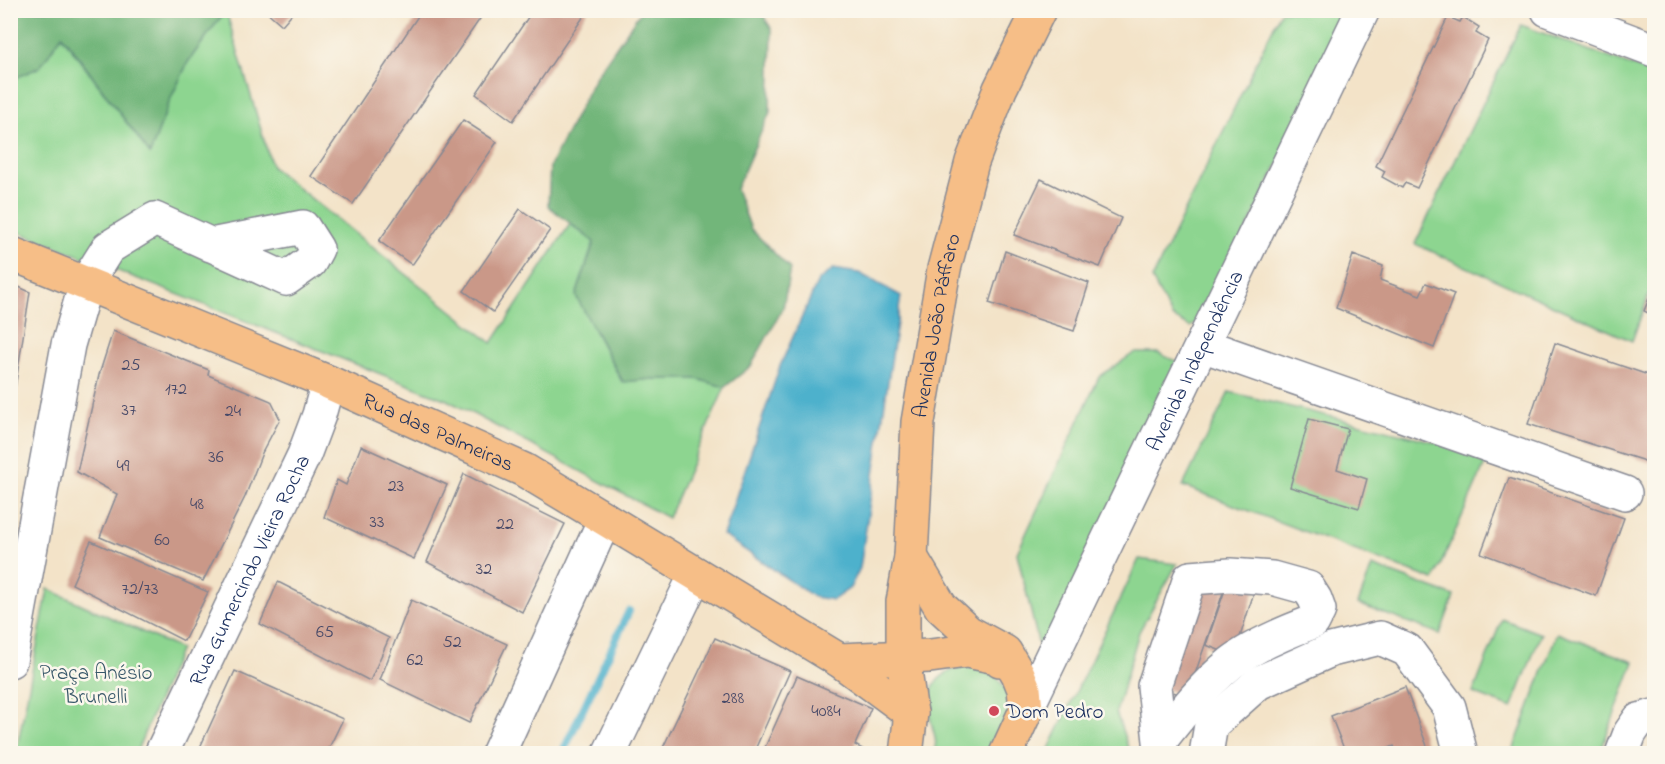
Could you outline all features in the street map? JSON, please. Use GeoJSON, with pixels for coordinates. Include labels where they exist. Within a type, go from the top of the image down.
{"type":"FeatureCollection","features":[{"type":"Feature","properties":{"kind":"main road","name":"Avenida João Páffaro"},"geometry":{"type":"LineString","coordinates":[[903,657],[903,602],[911,557],[918,422],[944,269],[972,162],[1000,89],[1039,10]]}},
{"type":"Feature","properties":{"kind":"main road","name":"Rua das Palmeiras"},"geometry":{"type":"LineString","coordinates":[[10,253],[328,382],[524,470],[839,660],[911,713]]}},
{"type":"Feature","properties":{"kind":"main road"},"geometry":{"type":"LineString","coordinates":[[911,557],[941,607],[968,632],[1005,652],[1024,689],[1026,710]]}},
{"type":"Feature","properties":{"kind":"main road"},"geometry":{"type":"LineString","coordinates":[[839,660],[968,651],[997,657],[1018,674]]}},
{"type":"Feature","properties":{"kind":"main road"},"geometry":{"type":"LineString","coordinates":[[903,657],[911,713],[906,753]]}},
{"type":"Feature","properties":{"kind":"main road","name":"Avenida Independência"},"geometry":{"type":"LineString","coordinates":[[1006,753],[1026,710]]}},
{"type":"Feature","properties":{"kind":"street","name":"Avenida Independência"},"geometry":{"type":"LineString","coordinates":[[1026,710],[1363,10]]}},
{"type":"Feature","properties":{"kind":"street"},"geometry":{"type":"LineString","coordinates":[[1548,10],[1654,50]]}},
{"type":"Feature","properties":{"kind":"street"},"geometry":{"type":"LineString","coordinates":[[10,662],[68,345],[86,283],[108,248],[155,219],[211,245]]}},
{"type":"Feature","properties":{"kind":"street"},"geometry":{"type":"LineString","coordinates":[[1202,345],[1626,493]]}},
{"type":"Feature","properties":{"kind":"street","name":"Rua Gumercindo Vieira Rocha"},"geometry":{"type":"LineString","coordinates":[[161,753],[304,455],[328,382]]}},
{"type":"Feature","properties":{"kind":"street"},"geometry":{"type":"LineString","coordinates":[[498,753],[605,519]]}},
{"type":"Feature","properties":{"kind":"street"},"geometry":{"type":"LineString","coordinates":[[609,753],[696,574]]}},
{"type":"Feature","properties":{"kind":"street"},"geometry":{"type":"LineString","coordinates":[[1230,574],[1272,578],[1308,588],[1319,610],[1313,622],[1283,633],[1231,663],[1188,706],[1161,747],[1154,686],[1190,578],[1230,574]]}},
{"type":"Feature","properties":{"kind":"street"},"geometry":{"type":"LineString","coordinates":[[1206,753],[1211,725],[1258,683],[1331,651],[1380,638],[1407,650],[1449,707],[1461,753]]}},
{"type":"Feature","properties":{"kind":"street"},"geometry":{"type":"LineString","coordinates":[[1622,753],[1630,733],[1639,720],[1654,716]]}},
{"type":"Feature","properties":{"kind":"green space"},"geometry":{"type":"Polygon","coordinates":[[[11,10],[225,11],[188,62],[170,100],[150,154],[62,35],[40,67],[11,80],[11,10]]]}},
{"type":"Feature","properties":{"kind":"green space"},"geometry":{"type":"Polygon","coordinates":[[[225,11],[272,167],[492,343],[570,224],[594,242],[576,296],[622,382],[697,379],[725,387],[668,518],[447,400],[11,229],[10,80],[40,67],[61,35],[150,154],[170,100],[188,62],[225,11]]]}},
{"type":"Feature","properties":{"kind":"green space"},"geometry":{"type":"Polygon","coordinates":[[[641,11],[761,11],[772,30],[770,112],[736,189],[751,229],[790,269],[783,308],[751,366],[725,387],[697,379],[652,379],[623,382],[576,296],[594,242],[548,206],[550,166],[596,76],[641,11]]]}},
{"type":"Feature","properties":{"kind":"green space"},"geometry":{"type":"Polygon","coordinates":[[[1281,11],[1352,11],[1204,318],[1190,327],[1172,317],[1152,279],[1281,11]]]}},
{"type":"Feature","properties":{"kind":"green space"},"geometry":{"type":"Polygon","coordinates":[[[1521,25],[1654,74],[1654,280],[1632,341],[1415,244],[1521,25]]]}},
{"type":"Feature","properties":{"kind":"green space"},"geometry":{"type":"Polygon","coordinates":[[[1134,353],[1158,353],[1180,363],[1041,654],[1017,553],[1099,377],[1134,353]]]}},
{"type":"Feature","properties":{"kind":"green space"},"geometry":{"type":"Polygon","coordinates":[[[1229,392],[1489,455],[1434,580],[1183,486],[1229,392]]]}},
{"type":"Feature","properties":{"kind":"green space"},"geometry":{"type":"Polygon","coordinates":[[[1139,559],[1177,564],[1139,632],[1116,712],[1130,753],[1047,753],[1139,559]]]}},
{"type":"Feature","properties":{"kind":"green space"},"geometry":{"type":"Polygon","coordinates":[[[1372,566],[1454,596],[1440,634],[1358,604],[1372,566]]]}},
{"type":"Feature","properties":{"kind":"green space","name":"Praça Anésio Brunelli"},"geometry":{"type":"Polygon","coordinates":[[[48,589],[180,649],[136,753],[16,753],[48,589]]]}},
{"type":"Feature","properties":{"kind":"green space"},"geometry":{"type":"Polygon","coordinates":[[[1502,619],[1541,634],[1512,708],[1473,693],[1502,619]]]}},
{"type":"Feature","properties":{"kind":"green space"},"geometry":{"type":"Polygon","coordinates":[[[1557,633],[1634,662],[1600,753],[1512,753],[1557,633]]]}},
{"type":"Feature","properties":{"kind":"green space"},"geometry":{"type":"Polygon","coordinates":[[[964,666],[989,671],[1004,686],[1010,707],[1006,729],[995,753],[933,753],[936,741],[929,710],[931,693],[939,679],[954,669],[964,666]]]}},
{"type":"Feature","properties":{"kind":"water"},"geometry":{"type":"Polygon","coordinates":[[[833,269],[859,273],[901,296],[860,568],[850,588],[833,600],[814,597],[723,535],[780,366],[818,281],[833,269]]]}},
{"type":"Feature","properties":{"kind":"building"},"geometry":{"type":"Polygon","coordinates":[[[265,10],[295,10],[282,25],[265,10]]]}},
{"type":"Feature","properties":{"kind":"building"},"geometry":{"type":"Polygon","coordinates":[[[422,10],[486,10],[353,204],[311,176],[422,10]]]}},
{"type":"Feature","properties":{"kind":"building"},"geometry":{"type":"Polygon","coordinates":[[[533,10],[588,10],[513,121],[476,94],[533,10]]]}},
{"type":"Feature","properties":{"kind":"building"},"geometry":{"type":"Polygon","coordinates":[[[1448,17],[1460,22],[1463,17],[1479,27],[1476,33],[1488,40],[1417,188],[1405,183],[1402,188],[1382,177],[1385,171],[1376,166],[1448,17]]]}},
{"type":"Feature","properties":{"kind":"building"},"geometry":{"type":"Polygon","coordinates":[[[463,120],[497,142],[412,265],[379,241],[463,120]]]}},
{"type":"Feature","properties":{"kind":"building"},"geometry":{"type":"Polygon","coordinates":[[[1041,179],[1121,218],[1100,267],[1014,235],[1041,179]]]}},
{"type":"Feature","properties":{"kind":"building"},"geometry":{"type":"Polygon","coordinates":[[[520,209],[550,230],[493,312],[464,291],[520,209]]]}},
{"type":"Feature","properties":{"kind":"building"},"geometry":{"type":"Polygon","coordinates":[[[1005,251],[1089,283],[1074,331],[989,303],[1005,251]]]}},
{"type":"Feature","properties":{"kind":"building"},"geometry":{"type":"Polygon","coordinates":[[[1353,255],[1383,266],[1380,280],[1420,295],[1426,283],[1454,294],[1434,348],[1336,308],[1353,255]]]}},
{"type":"Feature","properties":{"kind":"building"},"geometry":{"type":"Polygon","coordinates":[[[10,283],[30,292],[14,395],[10,394],[10,283]]]}},
{"type":"Feature","properties":{"kind":"building"},"geometry":{"type":"Polygon","coordinates":[[[1654,286],[1654,316],[1644,311],[1654,286]]]}},
{"type":"Feature","properties":{"kind":"building"},"geometry":{"type":"Polygon","coordinates":[[[113,331],[209,370],[208,375],[271,401],[280,419],[262,453],[245,497],[203,581],[100,537],[117,494],[77,472],[99,375],[113,331]]]}},
{"type":"Feature","properties":{"kind":"building"},"geometry":{"type":"Polygon","coordinates":[[[1555,343],[1654,377],[1654,454],[1651,463],[1528,424],[1555,343]]]}},
{"type":"Feature","properties":{"kind":"building"},"geometry":{"type":"Polygon","coordinates":[[[1309,419],[1348,429],[1337,469],[1367,479],[1359,508],[1290,487],[1309,419]]]}},
{"type":"Feature","properties":{"kind":"building"},"geometry":{"type":"Polygon","coordinates":[[[361,446],[447,485],[414,559],[324,517],[337,480],[346,485],[361,446]]]}},
{"type":"Feature","properties":{"kind":"building"},"geometry":{"type":"Polygon","coordinates":[[[464,474],[565,524],[522,612],[427,562],[464,474]]]}},
{"type":"Feature","properties":{"kind":"building"},"geometry":{"type":"Polygon","coordinates":[[[1509,478],[1624,518],[1596,596],[1481,553],[1509,478]]]}},
{"type":"Feature","properties":{"kind":"building"},"geometry":{"type":"Polygon","coordinates":[[[91,541],[208,592],[184,641],[72,584],[91,541]]]}},
{"type":"Feature","properties":{"kind":"building"},"geometry":{"type":"Polygon","coordinates":[[[1196,580],[1224,590],[1187,697],[1159,687],[1196,580]]]}},
{"type":"Feature","properties":{"kind":"building"},"geometry":{"type":"Polygon","coordinates":[[[1228,581],[1255,589],[1234,656],[1206,645],[1228,581]]]}},
{"type":"Feature","properties":{"kind":"building"},"geometry":{"type":"Polygon","coordinates":[[[278,582],[389,638],[370,681],[260,624],[278,582]]]}},
{"type":"Feature","properties":{"kind":"building"},"geometry":{"type":"Polygon","coordinates":[[[411,600],[507,644],[469,723],[380,680],[411,600]]]}},
{"type":"Feature","properties":{"kind":"building"},"geometry":{"type":"Polygon","coordinates":[[[715,638],[790,671],[753,754],[660,754],[715,638]]]}},
{"type":"Feature","properties":{"kind":"building"},"geometry":{"type":"Polygon","coordinates":[[[235,671],[343,719],[326,754],[197,754],[235,671]]]}},
{"type":"Feature","properties":{"kind":"building"},"geometry":{"type":"Polygon","coordinates":[[[797,676],[871,708],[855,745],[868,752],[867,754],[762,754],[797,676]]]}},
{"type":"Feature","properties":{"kind":"building"},"geometry":{"type":"Polygon","coordinates":[[[1405,687],[1430,754],[1397,754],[1394,746],[1375,754],[1346,754],[1331,716],[1405,687]]]}},
{"type":"Feature","properties":{"kind":"building"},"geometry":{"type":"Polygon","coordinates":[[[1273,750],[1288,752],[1288,754],[1263,754],[1273,750]]]}},
{"type":"Feature","properties":{"kind":"waterway"},"geometry":{"type":"LineString","coordinates":[[562,754],[629,611]]}},
{"type":"Feature","properties":{"kind":"place","name":"Dom Pedro"},"geometry":{"type":"Point","coordinates":[994,711]}}]}
